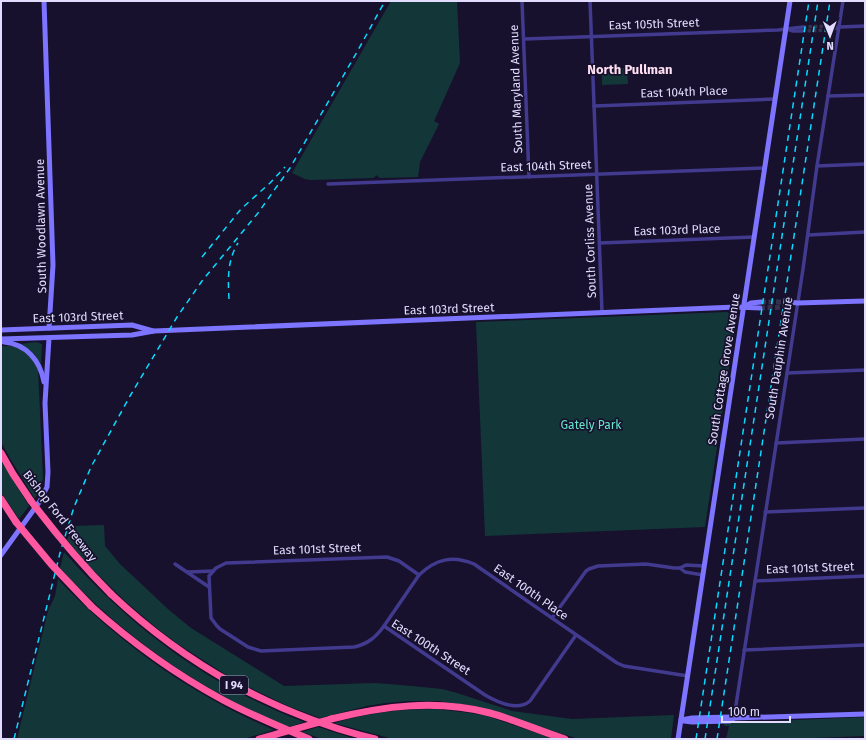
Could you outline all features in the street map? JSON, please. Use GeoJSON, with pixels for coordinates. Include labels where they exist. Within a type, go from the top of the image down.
{"type":"FeatureCollection","features":[{"type":"Feature","properties":{"kind":"highway","name":"Bishop Ford Freeway"},"geometry":{"type":"LineString","coordinates":[[1,453],[31,501],[69,550],[90,574],[134,616],[176,649],[233,684],[266,701],[327,725],[375,739]]}},
{"type":"Feature","properties":{"kind":"highway","name":"I 94"},"geometry":{"type":"LineString","coordinates":[[1,500],[16,522],[51,564],[91,606],[140,647],[223,700],[309,739]]}},
{"type":"Feature","properties":{"kind":"highway"},"geometry":{"type":"LineString","coordinates":[[259,739],[331,719],[378,708],[416,705],[490,713],[565,739]]}},
{"type":"Feature","properties":{"kind":"street","name":"South Woodlawn Avenue"},"geometry":{"type":"LineString","coordinates":[[1,555],[40,501],[47,487],[48,472],[45,388],[53,265],[44,1]]}},
{"type":"Feature","properties":{"kind":"street","name":"South Maryland Avenue"},"geometry":{"type":"LineString","coordinates":[[522,1],[529,177]]}},
{"type":"Feature","properties":{"kind":"street","name":"South Corliss Avenue"},"geometry":{"type":"LineString","coordinates":[[590,1],[602,312]]}},
{"type":"Feature","properties":{"kind":"street","name":"South Cottage Grove Avenue"},"geometry":{"type":"LineString","coordinates":[[678,739],[790,1]]}},
{"type":"Feature","properties":{"kind":"street","name":"South Dauphin Avenue"},"geometry":{"type":"LineString","coordinates":[[734,718],[843,1]]}},
{"type":"Feature","properties":{"kind":"street"},"geometry":{"type":"LineString","coordinates":[[831,28],[865,26]]}},
{"type":"Feature","properties":{"kind":"street","name":"East 105th Street"},"geometry":{"type":"LineString","coordinates":[[524,39],[786,29],[794,27],[803,29]]}},
{"type":"Feature","properties":{"kind":"street"},"geometry":{"type":"LineString","coordinates":[[828,96],[865,95]]}},
{"type":"Feature","properties":{"kind":"street","name":"East 104th Place"},"geometry":{"type":"LineString","coordinates":[[594,106],[775,99]]}},
{"type":"Feature","properties":{"kind":"street"},"geometry":{"type":"LineString","coordinates":[[817,166],[865,164]]}},
{"type":"Feature","properties":{"kind":"street","name":"East 104th Street"},"geometry":{"type":"LineString","coordinates":[[328,184],[765,168]]}},
{"type":"Feature","properties":{"kind":"street"},"geometry":{"type":"LineString","coordinates":[[808,235],[865,232]]}},
{"type":"Feature","properties":{"kind":"street","name":"East 103rd Place"},"geometry":{"type":"LineString","coordinates":[[600,243],[754,237]]}},
{"type":"Feature","properties":{"kind":"street"},"geometry":{"type":"LineString","coordinates":[[789,304],[865,301]]}},
{"type":"Feature","properties":{"kind":"street","name":"East 103rd Street"},"geometry":{"type":"LineString","coordinates":[[1,340],[132,335],[154,331],[744,306],[752,303],[760,305]]}},
{"type":"Feature","properties":{"kind":"street","name":"East 103rd Street"},"geometry":{"type":"LineString","coordinates":[[1,330],[132,325],[154,331]]}},
{"type":"Feature","properties":{"kind":"street"},"geometry":{"type":"LineString","coordinates":[[1,340],[13,343],[30,352],[40,367],[45,388]]}},
{"type":"Feature","properties":{"kind":"street"},"geometry":{"type":"LineString","coordinates":[[787,373],[865,370]]}},
{"type":"Feature","properties":{"kind":"street"},"geometry":{"type":"LineString","coordinates":[[776,443],[865,439]]}},
{"type":"Feature","properties":{"kind":"street"},"geometry":{"type":"LineString","coordinates":[[765,512],[865,508]]}},
{"type":"Feature","properties":{"kind":"street","name":"East 101st Street"},"geometry":{"type":"LineString","coordinates":[[188,572],[213,571],[221,565],[231,562],[386,557],[399,561],[419,575]]}},
{"type":"Feature","properties":{"kind":"street","name":"East 100th Place"},"geometry":{"type":"LineString","coordinates":[[384,626],[419,575],[431,565],[439,561],[454,559],[474,564],[576,635],[624,666],[688,676]]}},
{"type":"Feature","properties":{"kind":"street"},"geometry":{"type":"LineString","coordinates":[[175,564],[209,587]]}},
{"type":"Feature","properties":{"kind":"street"},"geometry":{"type":"LineString","coordinates":[[552,618],[586,571],[594,567],[638,564],[680,568],[686,565],[704,566]]}},
{"type":"Feature","properties":{"kind":"street"},"geometry":{"type":"LineString","coordinates":[[680,568],[685,572],[703,575]]}},
{"type":"Feature","properties":{"kind":"street"},"geometry":{"type":"LineString","coordinates":[[209,587],[209,576],[213,571]]}},
{"type":"Feature","properties":{"kind":"street","name":"East 101st Street"},"geometry":{"type":"LineString","coordinates":[[755,580],[865,576]]}},
{"type":"Feature","properties":{"kind":"street","name":"East 100th Street"},"geometry":{"type":"LineString","coordinates":[[209,587],[210,612],[213,622],[220,629],[248,647],[256,650],[354,647],[373,639],[384,626],[485,695],[501,703],[514,706],[523,706],[530,701],[576,635]]}},
{"type":"Feature","properties":{"kind":"street"},"geometry":{"type":"LineString","coordinates":[[744,650],[865,645]]}},
{"type":"Feature","properties":{"kind":"street"},"geometry":{"type":"LineString","coordinates":[[681,720],[692,718],[865,714]]}},
{"type":"Feature","properties":{"kind":"green space"},"geometry":{"type":"Polygon","coordinates":[[[391,1],[457,1],[460,63],[434,121],[439,124],[420,162],[418,177],[380,178],[376,175],[372,178],[311,180],[292,173],[391,1]]]}},
{"type":"Feature","properties":{"kind":"green space"},"geometry":{"type":"Polygon","coordinates":[[[627,68],[628,84],[602,85],[602,69],[627,68]]]}},
{"type":"Feature","properties":{"kind":"green space","name":"Gately Park"},"geometry":{"type":"Polygon","coordinates":[[[727,312],[734,317],[735,328],[705,527],[485,536],[476,322],[727,312]]]}},
{"type":"Feature","properties":{"kind":"green space"},"geometry":{"type":"Polygon","coordinates":[[[36,342],[42,344],[41,364],[34,354],[22,344],[36,342]]]}},
{"type":"Feature","properties":{"kind":"green space"},"geometry":{"type":"Polygon","coordinates":[[[1,346],[20,348],[24,350],[38,369],[43,479],[35,499],[1,442],[1,346]]]}},
{"type":"Feature","properties":{"kind":"green space"},"geometry":{"type":"Polygon","coordinates":[[[1,461],[29,506],[19,519],[1,492],[1,461]]]}},
{"type":"Feature","properties":{"kind":"green space"},"geometry":{"type":"Polygon","coordinates":[[[104,525],[105,546],[120,564],[169,610],[191,628],[284,686],[375,683],[442,689],[512,711],[572,719],[674,715],[671,739],[579,739],[474,706],[439,701],[385,703],[320,718],[288,706],[234,680],[178,644],[158,629],[126,602],[86,563],[67,540],[73,526],[104,525]]]}},
{"type":"Feature","properties":{"kind":"green space"},"geometry":{"type":"Polygon","coordinates":[[[64,552],[117,606],[174,652],[236,691],[304,722],[287,726],[277,722],[242,706],[192,678],[168,662],[101,609],[60,568],[64,552]]]}},
{"type":"Feature","properties":{"kind":"green space"},"geometry":{"type":"Polygon","coordinates":[[[58,579],[81,603],[106,625],[158,666],[214,701],[274,730],[243,739],[17,739],[48,611],[55,596],[58,579]]]}},
{"type":"Feature","properties":{"kind":"green space"},"geometry":{"type":"Polygon","coordinates":[[[435,709],[487,716],[554,739],[393,739],[334,723],[384,712],[435,709]]]}},
{"type":"Feature","properties":{"kind":"green space"},"geometry":{"type":"Polygon","coordinates":[[[865,717],[865,736],[788,739],[726,739],[729,726],[724,726],[724,723],[865,717]]]}},
{"type":"Feature","properties":{"kind":"green space"},"geometry":{"type":"Polygon","coordinates":[[[318,727],[355,739],[322,739],[302,732],[318,727]]]}},
{"type":"Feature","properties":{"kind":"tunnel"},"geometry":{"type":"LineString","coordinates":[[803,27],[832,26]]}},
{"type":"Feature","properties":{"kind":"tunnel"},"geometry":{"type":"LineString","coordinates":[[802,31],[831,30]]}},
{"type":"Feature","properties":{"kind":"tunnel"},"geometry":{"type":"LineString","coordinates":[[761,302],[790,302]]}},
{"type":"Feature","properties":{"kind":"tunnel"},"geometry":{"type":"LineString","coordinates":[[760,308],[789,307]]}},
{"type":"Feature","properties":{"kind":"railway"},"geometry":{"type":"LineString","coordinates":[[14,739],[60,553],[74,507],[91,467],[130,396],[177,317],[202,281],[258,213],[290,168],[385,1]]}},
{"type":"Feature","properties":{"kind":"railway"},"geometry":{"type":"LineString","coordinates":[[696,739],[809,1]]}},
{"type":"Feature","properties":{"kind":"railway"},"geometry":{"type":"LineString","coordinates":[[705,739],[818,1]]}},
{"type":"Feature","properties":{"kind":"railway"},"geometry":{"type":"LineString","coordinates":[[717,739],[830,1]]}},
{"type":"Feature","properties":{"kind":"railway"},"geometry":{"type":"LineString","coordinates":[[202,257],[241,209],[270,183],[285,167]]}},
{"type":"Feature","properties":{"kind":"railway"},"geometry":{"type":"LineString","coordinates":[[229,299],[230,263],[238,243]]}},
{"type":"Feature","properties":{"kind":"district","name":"North Pullman"},"geometry":{"type":"Point","coordinates":[630,69]}}]}
